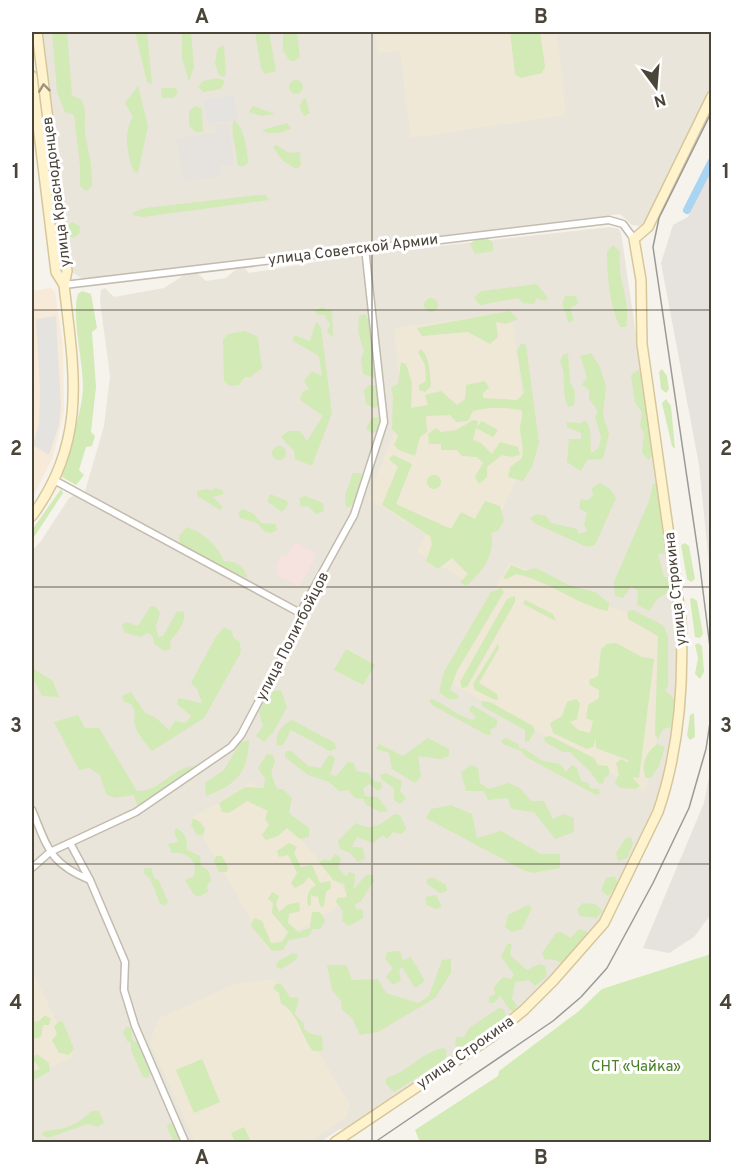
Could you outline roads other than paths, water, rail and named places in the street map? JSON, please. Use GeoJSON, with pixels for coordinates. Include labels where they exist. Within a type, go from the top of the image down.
{"type":"FeatureCollection","features":[{"type":"Feature","properties":{"kind":"street","name":"улица Краснодонцев"},"geometry":{"type":"LineString","coordinates":[[37,32],[67,271],[64,285]]}},
{"type":"Feature","properties":{"kind":"street","name":"улица Краснодонцев"},"geometry":{"type":"LineString","coordinates":[[32,76],[56,272],[64,285]]}},
{"type":"Feature","properties":{"kind":"street"},"geometry":{"type":"LineString","coordinates":[[634,239],[648,227],[711,96]]}},
{"type":"Feature","properties":{"kind":"street","name":"улица Советской Армии"},"geometry":{"type":"LineString","coordinates":[[64,285],[609,220],[617,221],[626,227],[634,239]]}},
{"type":"Feature","properties":{"kind":"street","name":"улица Строкина"},"geometry":{"type":"LineString","coordinates":[[335,1143],[490,1038],[524,1010],[562,972],[608,916],[664,794],[681,694],[681,620],[642,344],[641,280],[634,239]]}},
{"type":"Feature","properties":{"kind":"street","name":"улица Политбойцов"},"geometry":{"type":"LineString","coordinates":[[32,868],[50,852],[136,812],[231,747],[241,735],[299,626],[300,613],[354,515],[384,422],[365,248]]}},
{"type":"Feature","properties":{"kind":"street"},"geometry":{"type":"LineString","coordinates":[[32,516],[54,480],[68,441],[74,412],[75,385],[64,285]]}},
{"type":"Feature","properties":{"kind":"street"},"geometry":{"type":"LineString","coordinates":[[54,480],[300,613]]}},
{"type":"Feature","properties":{"kind":"street"},"geometry":{"type":"LineString","coordinates":[[32,810],[50,852],[60,865],[90,880]]}},
{"type":"Feature","properties":{"kind":"street"},"geometry":{"type":"LineString","coordinates":[[70,843],[90,880],[125,962],[124,990],[143,1050],[185,1143]]}},
{"type":"Feature","properties":{"kind":"waterway"},"geometry":{"type":"LineString","coordinates":[[687,210],[712,161]]}},
{"type":"Feature","properties":{"kind":"tram line"},"geometry":{"type":"LineString","coordinates":[[712,111],[659,218],[653,247],[712,663]]}},
{"type":"Feature","properties":{"kind":"tram line"},"geometry":{"type":"LineString","coordinates":[[375,1142],[553,1021],[581,997],[607,968],[653,883],[689,808],[706,749],[712,709]]}},
{"type":"Feature","properties":{"kind":"park label","name":"СНТ «Чайка»"},"geometry":{"type":"Point","coordinates":[636,1066]}}]}
